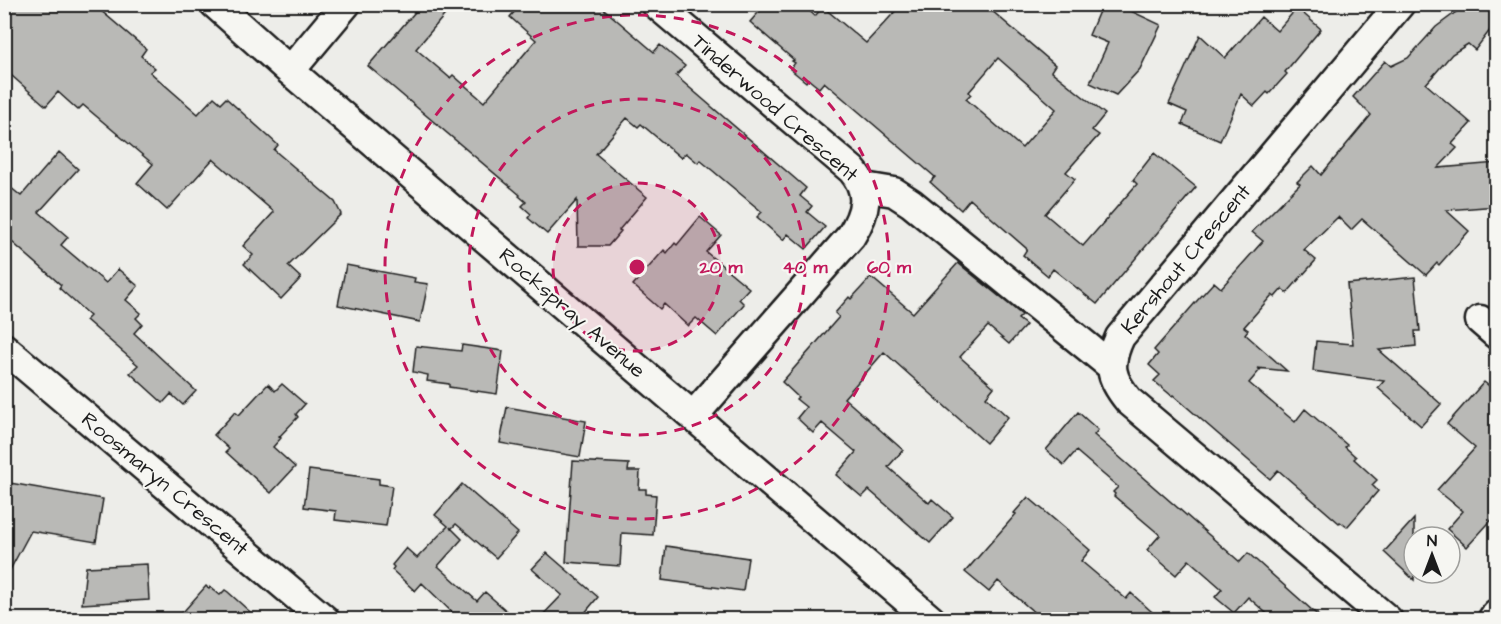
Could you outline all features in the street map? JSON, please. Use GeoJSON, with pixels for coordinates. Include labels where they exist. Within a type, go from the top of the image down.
{"type":"FeatureCollection","features":[{"type":"Feature","properties":{"kind":"street","name":"Rockspray Avenue"},"geometry":{"type":"LineString","coordinates":[[215,4],[290,71],[931,620]]}},
{"type":"Feature","properties":{"kind":"street"},"geometry":{"type":"LineString","coordinates":[[290,71],[345,4]]}},
{"type":"Feature","properties":{"kind":"street","name":"Tinderwood Crescent"},"geometry":{"type":"LineString","coordinates":[[656,4],[852,170],[864,187],[865,199],[862,211],[851,236],[693,416]]}},
{"type":"Feature","properties":{"kind":"street","name":"Kershout Crescent"},"geometry":{"type":"LineString","coordinates":[[1111,366],[1114,350],[1120,338],[1400,4]]}},
{"type":"Feature","properties":{"kind":"street"},"geometry":{"type":"LineString","coordinates":[[864,187],[894,192],[911,202],[1111,366],[1114,379],[1129,401],[1388,620]]}},
{"type":"Feature","properties":{"kind":"street","name":"Roosmaryn Crescent"},"geometry":{"type":"LineString","coordinates":[[4,348],[325,620]]}},
{"type":"Feature","properties":{"kind":"street"},"geometry":{"type":"LineString","coordinates":[[1492,620],[1497,614]]}},
{"type":"Feature","properties":{"kind":"building"},"geometry":{"type":"Polygon","coordinates":[[[13,4],[93,4],[146,49],[141,56],[155,68],[150,72],[198,114],[214,97],[221,103],[226,98],[278,145],[274,150],[335,202],[341,214],[288,266],[301,278],[281,299],[244,264],[253,255],[243,246],[274,212],[213,159],[167,210],[137,183],[153,164],[83,105],[78,110],[58,92],[46,106],[4,69],[4,15],[13,4]]]}},
{"type":"Feature","properties":{"kind":"building"},"geometry":{"type":"Polygon","coordinates":[[[422,4],[454,4],[416,49],[450,78],[453,75],[484,102],[536,40],[510,17],[521,4],[598,4],[654,52],[660,45],[685,66],[676,76],[806,188],[800,196],[812,206],[807,212],[825,227],[806,249],[788,234],[783,240],[757,217],[762,212],[700,160],[698,163],[686,153],[681,158],[641,124],[638,127],[627,118],[596,154],[647,197],[608,246],[578,246],[577,200],[547,234],[528,218],[531,214],[522,206],[526,202],[520,195],[368,66],[422,4]]]}},
{"type":"Feature","properties":{"kind":"building"},"geometry":{"type":"Polygon","coordinates":[[[766,4],[802,4],[815,16],[823,7],[866,43],[902,4],[984,4],[1055,65],[1051,71],[1105,114],[1092,130],[1099,135],[1066,172],[1075,179],[1045,214],[1083,246],[1137,184],[1133,180],[1154,153],[1196,187],[1097,304],[1053,269],[1048,276],[1023,255],[1027,249],[970,199],[961,210],[930,182],[935,177],[824,82],[819,88],[808,79],[806,82],[790,69],[795,63],[792,61],[794,60],[750,22],[766,4]],[[998,58],[969,92],[971,94],[966,99],[1022,148],[1056,109],[998,58]]]}},
{"type":"Feature","properties":{"kind":"building"},"geometry":{"type":"Polygon","coordinates":[[[1102,4],[1116,4],[1161,25],[1140,69],[1116,95],[1090,83],[1108,43],[1089,35],[1102,4]]]}},
{"type":"Feature","properties":{"kind":"building"},"geometry":{"type":"Polygon","coordinates":[[[1467,4],[1497,4],[1497,21],[1475,50],[1468,44],[1452,54],[1426,84],[1471,123],[1452,144],[1457,148],[1438,168],[1497,163],[1497,206],[1446,210],[1469,231],[1439,265],[1437,263],[1426,275],[1362,219],[1351,230],[1338,217],[1304,250],[1316,260],[1287,293],[1282,289],[1275,297],[1272,295],[1244,327],[1248,330],[1245,334],[1287,371],[1257,368],[1260,370],[1249,383],[1295,422],[1305,409],[1347,445],[1345,447],[1356,457],[1354,459],[1377,480],[1372,485],[1378,491],[1347,527],[1339,523],[1278,470],[1270,479],[1154,381],[1160,375],[1149,365],[1158,354],[1154,350],[1214,282],[1221,288],[1263,241],[1252,232],[1300,184],[1297,182],[1313,166],[1321,175],[1371,115],[1353,97],[1385,61],[1391,66],[1408,58],[1436,27],[1467,4]]]}},
{"type":"Feature","properties":{"kind":"building"},"geometry":{"type":"Polygon","coordinates":[[[1297,8],[1321,29],[1269,94],[1267,92],[1254,106],[1241,94],[1220,141],[1182,124],[1187,112],[1169,104],[1200,35],[1225,58],[1261,17],[1277,31],[1297,8]]]}},
{"type":"Feature","properties":{"kind":"building"},"geometry":{"type":"Polygon","coordinates":[[[59,152],[78,169],[39,212],[68,237],[61,245],[106,283],[118,269],[138,286],[126,300],[141,313],[136,318],[142,324],[134,333],[196,391],[183,405],[171,394],[163,403],[130,373],[138,365],[86,320],[90,316],[59,288],[61,285],[4,235],[4,182],[21,196],[59,152]]]}},
{"type":"Feature","properties":{"kind":"building"},"geometry":{"type":"Polygon","coordinates":[[[700,217],[721,235],[706,252],[749,288],[739,299],[744,304],[717,336],[696,318],[688,326],[664,304],[660,309],[633,285],[664,250],[667,253],[675,243],[677,245],[700,217]]]}},
{"type":"Feature","properties":{"kind":"building"},"geometry":{"type":"Polygon","coordinates":[[[958,263],[1022,315],[1018,319],[1026,325],[1009,344],[988,326],[960,357],[994,387],[986,397],[1008,417],[986,443],[884,352],[844,398],[903,450],[888,467],[929,503],[932,499],[953,517],[930,543],[869,490],[862,497],[836,475],[856,452],[822,423],[813,433],[797,418],[806,407],[782,382],[839,317],[835,313],[871,277],[913,313],[958,263]]]}},
{"type":"Feature","properties":{"kind":"building"},"geometry":{"type":"Polygon","coordinates":[[[346,265],[415,278],[414,282],[428,284],[420,322],[338,305],[346,265]]]}},
{"type":"Feature","properties":{"kind":"building"},"geometry":{"type":"Polygon","coordinates":[[[1415,277],[1420,331],[1415,331],[1416,346],[1379,350],[1441,404],[1421,426],[1378,388],[1384,381],[1313,371],[1316,341],[1353,344],[1347,284],[1415,277]]]}},
{"type":"Feature","properties":{"kind":"building"},"geometry":{"type":"Polygon","coordinates":[[[462,345],[503,351],[497,394],[449,387],[449,384],[427,381],[428,375],[413,372],[416,346],[461,351],[462,345]]]}},
{"type":"Feature","properties":{"kind":"building"},"geometry":{"type":"Polygon","coordinates":[[[1484,382],[1497,392],[1497,514],[1467,547],[1462,542],[1462,525],[1451,525],[1463,511],[1437,490],[1475,448],[1447,424],[1484,382]]]}},
{"type":"Feature","properties":{"kind":"building"},"geometry":{"type":"Polygon","coordinates":[[[268,384],[275,391],[282,384],[305,404],[296,414],[298,417],[273,447],[295,467],[271,493],[226,452],[229,449],[214,435],[235,412],[239,415],[268,384]]]}},
{"type":"Feature","properties":{"kind":"building"},"geometry":{"type":"Polygon","coordinates":[[[507,407],[586,421],[580,457],[500,443],[507,407]]]}},
{"type":"Feature","properties":{"kind":"building"},"geometry":{"type":"Polygon","coordinates":[[[1078,412],[1098,430],[1094,435],[1240,562],[1248,553],[1323,620],[1274,620],[1248,597],[1234,613],[1215,597],[1222,589],[1189,560],[1176,575],[1147,550],[1160,535],[1114,496],[1113,492],[1118,487],[1076,451],[1064,465],[1046,450],[1078,412]]]}},
{"type":"Feature","properties":{"kind":"building"},"geometry":{"type":"Polygon","coordinates":[[[573,461],[629,464],[628,471],[640,471],[639,489],[646,489],[646,494],[656,495],[653,535],[622,533],[620,566],[566,562],[573,461]]]}},
{"type":"Feature","properties":{"kind":"building"},"geometry":{"type":"Polygon","coordinates":[[[309,470],[379,479],[379,484],[392,486],[386,526],[335,520],[336,511],[304,507],[309,470]]]}},
{"type":"Feature","properties":{"kind":"building"},"geometry":{"type":"Polygon","coordinates":[[[4,482],[103,499],[96,542],[31,531],[4,581],[4,482]]]}},
{"type":"Feature","properties":{"kind":"building"},"geometry":{"type":"Polygon","coordinates":[[[462,484],[518,533],[496,558],[456,524],[452,528],[462,539],[438,566],[477,601],[485,592],[517,620],[460,620],[422,583],[415,591],[392,570],[394,567],[392,565],[406,548],[417,558],[448,526],[435,515],[462,484]]]}},
{"type":"Feature","properties":{"kind":"building"},"geometry":{"type":"Polygon","coordinates":[[[1028,497],[1090,550],[1081,561],[1126,599],[1131,593],[1161,620],[1043,620],[998,581],[989,592],[965,572],[1028,497]]]}},
{"type":"Feature","properties":{"kind":"building"},"geometry":{"type":"Polygon","coordinates":[[[1402,532],[1402,569],[1384,552],[1402,532]]]}},
{"type":"Feature","properties":{"kind":"building"},"geometry":{"type":"Polygon","coordinates":[[[666,546],[748,558],[743,591],[662,580],[666,546]]]}},
{"type":"Feature","properties":{"kind":"building"},"geometry":{"type":"Polygon","coordinates":[[[547,553],[598,597],[579,620],[538,620],[562,595],[532,569],[547,553]]]}},
{"type":"Feature","properties":{"kind":"building"},"geometry":{"type":"Polygon","coordinates":[[[147,564],[149,600],[82,604],[86,567],[147,564]]]}},
{"type":"Feature","properties":{"kind":"building"},"geometry":{"type":"Polygon","coordinates":[[[206,586],[220,595],[225,590],[259,620],[176,620],[206,586]]]}}]}
